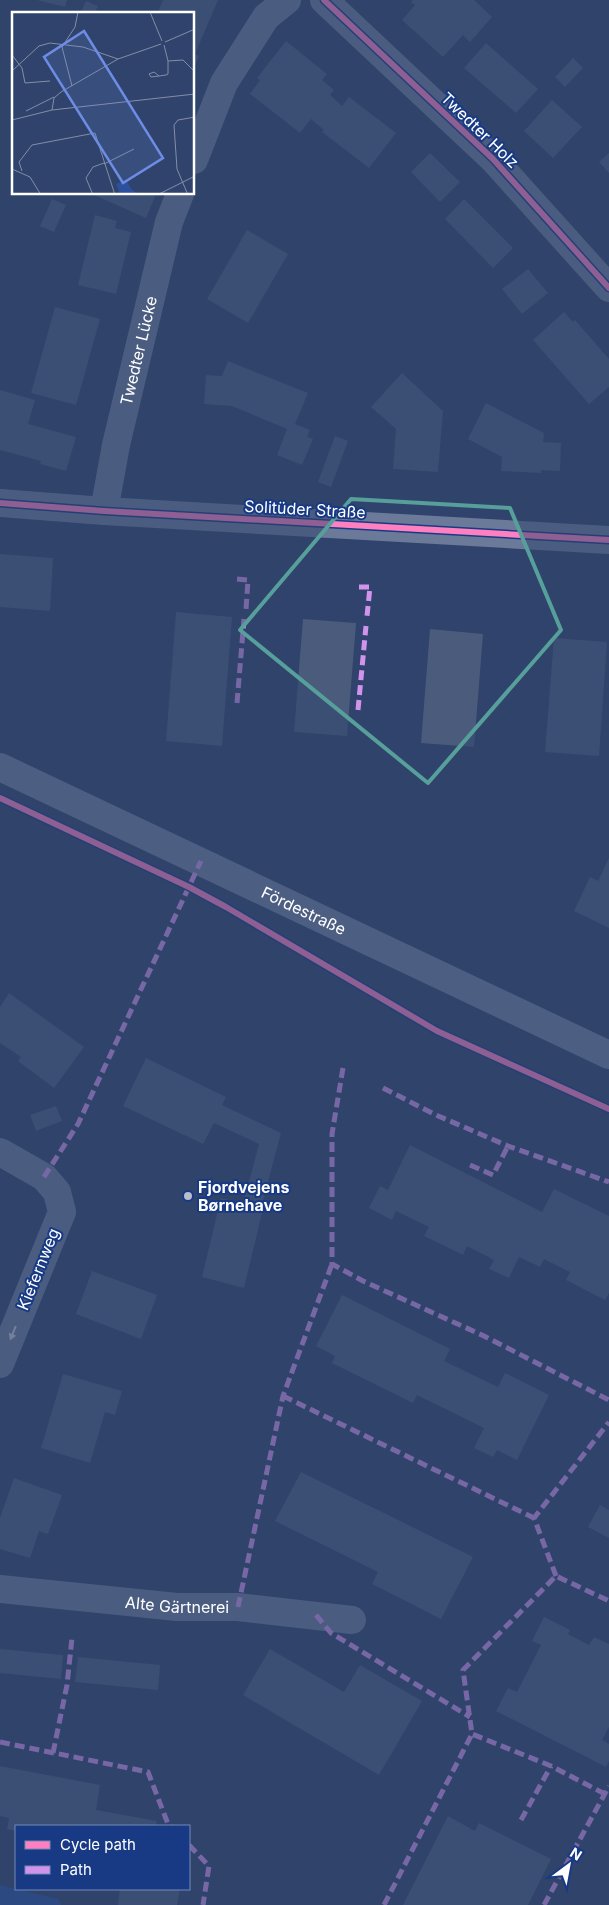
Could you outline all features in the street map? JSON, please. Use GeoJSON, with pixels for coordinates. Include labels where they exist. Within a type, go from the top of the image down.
{"type":"FeatureCollection","features":[{"type":"Feature","properties":{"kind":"main road","name":"Fördestraße"},"geometry":{"type":"LineString","coordinates":[[0,767],[609,1055]]}},
{"type":"Feature","properties":{"kind":"street"},"geometry":{"type":"LineString","coordinates":[[195,157],[224,83],[266,16],[287,0]]}},
{"type":"Feature","properties":{"kind":"street","name":"Twedter Holz"},"geometry":{"type":"LineString","coordinates":[[324,0],[493,159],[609,288]]}},
{"type":"Feature","properties":{"kind":"street","name":"Twedter Lücke"},"geometry":{"type":"LineString","coordinates":[[104,511],[116,445],[169,222],[180,195]]}},
{"type":"Feature","properties":{"kind":"street","name":"Solitüder Straße"},"geometry":{"type":"LineString","coordinates":[[0,503],[104,511],[609,540]]}},
{"type":"Feature","properties":{"kind":"street","name":"Kiefernweg"},"geometry":{"type":"LineString","coordinates":[[0,1152],[44,1177],[57,1192],[62,1212],[0,1364]]}},
{"type":"Feature","properties":{"kind":"street","name":"Alte Gärtnerei"},"geometry":{"type":"LineString","coordinates":[[0,1589],[177,1607],[238,1607],[352,1620]]}},
{"type":"Feature","properties":{"kind":"highlighted area"},"geometry":{"type":"Polygon","coordinates":[[[351,499],[510,508],[561,630],[428,783],[240,630],[351,499]]]}},
{"type":"Feature","properties":{"kind":"shaded area"},"geometry":{"type":"Polygon","coordinates":[[[0,1885],[58,1899],[61,1905],[0,1905],[0,1885]]]}},
{"type":"Feature","properties":{"kind":"building"},"geometry":{"type":"Polygon","coordinates":[[[37,0],[67,0],[65,7],[37,0]]]}},
{"type":"Feature","properties":{"kind":"building"},"geometry":{"type":"Polygon","coordinates":[[[163,0],[218,0],[195,54],[195,12],[158,12],[163,0]]]}},
{"type":"Feature","properties":{"kind":"building"},"geometry":{"type":"Polygon","coordinates":[[[413,0],[474,0],[492,17],[470,42],[463,35],[443,57],[402,20],[415,5],[411,2],[413,0]]]}},
{"type":"Feature","properties":{"kind":"building"},"geometry":{"type":"Polygon","coordinates":[[[86,1],[98,6],[95,12],[81,12],[86,1]]]}},
{"type":"Feature","properties":{"kind":"building"},"geometry":{"type":"Polygon","coordinates":[[[286,41],[327,74],[322,80],[334,90],[330,95],[342,106],[349,97],[396,133],[369,168],[322,132],[324,130],[311,119],[300,133],[250,94],[260,80],[257,78],[286,41]]]}},
{"type":"Feature","properties":{"kind":"building"},"geometry":{"type":"Polygon","coordinates":[[[486,43],[538,89],[516,113],[464,68],[486,43]]]}},
{"type":"Feature","properties":{"kind":"building"},"geometry":{"type":"Polygon","coordinates":[[[195,54],[199,56],[195,66],[195,54]]]}},
{"type":"Feature","properties":{"kind":"building"},"geometry":{"type":"Polygon","coordinates":[[[573,58],[583,68],[565,87],[555,77],[573,58]]]}},
{"type":"Feature","properties":{"kind":"building"},"geometry":{"type":"Polygon","coordinates":[[[552,100],[582,127],[553,158],[524,131],[552,100]]]}},
{"type":"Feature","properties":{"kind":"building"},"geometry":{"type":"Polygon","coordinates":[[[430,153],[460,182],[440,202],[411,172],[430,153]]]}},
{"type":"Feature","properties":{"kind":"building"},"geometry":{"type":"Polygon","coordinates":[[[609,153],[609,173],[599,162],[609,153]]]}},
{"type":"Feature","properties":{"kind":"building"},"geometry":{"type":"Polygon","coordinates":[[[94,195],[156,195],[146,218],[94,195]]]}},
{"type":"Feature","properties":{"kind":"building"},"geometry":{"type":"Polygon","coordinates":[[[52,199],[66,205],[54,232],[40,226],[52,199]]]}},
{"type":"Feature","properties":{"kind":"building"},"geometry":{"type":"Polygon","coordinates":[[[464,199],[513,248],[493,268],[445,219],[464,199]]]}},
{"type":"Feature","properties":{"kind":"building"},"geometry":{"type":"Polygon","coordinates":[[[95,215],[117,221],[115,228],[131,232],[116,294],[78,285],[95,215]]]}},
{"type":"Feature","properties":{"kind":"building"},"geometry":{"type":"Polygon","coordinates":[[[247,230],[288,254],[248,323],[207,299],[247,230]]]}},
{"type":"Feature","properties":{"kind":"building"},"geometry":{"type":"Polygon","coordinates":[[[528,269],[548,293],[522,314],[502,289],[528,269]]]}},
{"type":"Feature","properties":{"kind":"building"},"geometry":{"type":"Polygon","coordinates":[[[55,307],[100,319],[76,405],[31,393],[55,307]]]}},
{"type":"Feature","properties":{"kind":"building"},"geometry":{"type":"Polygon","coordinates":[[[564,312],[573,322],[575,320],[609,359],[609,387],[589,404],[533,340],[564,312]]]}},
{"type":"Feature","properties":{"kind":"building"},"geometry":{"type":"Polygon","coordinates":[[[228,361],[308,393],[295,424],[310,430],[307,437],[313,439],[302,465],[277,455],[287,429],[232,406],[204,404],[206,375],[222,376],[228,361]]]}},
{"type":"Feature","properties":{"kind":"building"},"geometry":{"type":"Polygon","coordinates":[[[402,373],[443,411],[438,472],[393,469],[396,429],[371,407],[402,373]]]}},
{"type":"Feature","properties":{"kind":"building"},"geometry":{"type":"Polygon","coordinates":[[[0,390],[35,400],[28,424],[76,437],[66,471],[40,464],[41,461],[0,450],[0,390]]]}},
{"type":"Feature","properties":{"kind":"building"},"geometry":{"type":"Polygon","coordinates":[[[486,403],[544,433],[543,442],[561,443],[560,471],[541,470],[541,473],[501,471],[502,457],[468,439],[486,403]]]}},
{"type":"Feature","properties":{"kind":"building"},"geometry":{"type":"Polygon","coordinates":[[[335,436],[348,441],[331,487],[318,482],[335,436]]]}},
{"type":"Feature","properties":{"kind":"building"},"geometry":{"type":"Polygon","coordinates":[[[0,554],[53,558],[50,611],[0,607],[0,554]]]}},
{"type":"Feature","properties":{"kind":"building"},"geometry":{"type":"Polygon","coordinates":[[[176,612],[232,617],[222,746],[166,741],[176,612]]]}},
{"type":"Feature","properties":{"kind":"building"},"geometry":{"type":"Polygon","coordinates":[[[303,619],[356,623],[347,736],[294,732],[303,619]]]}},
{"type":"Feature","properties":{"kind":"building"},"geometry":{"type":"Polygon","coordinates":[[[430,629],[483,634],[474,747],[421,743],[430,629]]]}},
{"type":"Feature","properties":{"kind":"building"},"geometry":{"type":"Polygon","coordinates":[[[554,638],[607,642],[599,756],[545,752],[554,638]]]}},
{"type":"Feature","properties":{"kind":"building"},"geometry":{"type":"Polygon","coordinates":[[[609,858],[609,928],[574,911],[590,877],[598,881],[609,858]]]}},
{"type":"Feature","properties":{"kind":"building"},"geometry":{"type":"Polygon","coordinates":[[[9,993],[84,1047],[54,1088],[18,1061],[21,1057],[0,1043],[0,1007],[9,993]]]}},
{"type":"Feature","properties":{"kind":"building"},"geometry":{"type":"Polygon","coordinates":[[[146,1058],[226,1097],[222,1105],[281,1133],[261,1208],[263,1209],[244,1288],[202,1277],[221,1198],[243,1204],[259,1144],[214,1123],[203,1144],[123,1106],[146,1058]]]}},
{"type":"Feature","properties":{"kind":"building"},"geometry":{"type":"Polygon","coordinates":[[[56,1106],[62,1121],[36,1131],[30,1115],[56,1106]]]}},
{"type":"Feature","properties":{"kind":"building"},"geometry":{"type":"Polygon","coordinates":[[[410,1145],[542,1212],[554,1189],[609,1216],[609,1293],[605,1300],[566,1280],[570,1272],[544,1259],[540,1267],[519,1257],[509,1278],[489,1269],[494,1260],[467,1246],[463,1255],[424,1236],[429,1227],[396,1211],[392,1220],[369,1208],[380,1186],[388,1190],[410,1145]]]}},
{"type":"Feature","properties":{"kind":"building"},"geometry":{"type":"Polygon","coordinates":[[[92,1271],[157,1295],[141,1339],[76,1314],[92,1271]]]}},
{"type":"Feature","properties":{"kind":"building"},"geometry":{"type":"Polygon","coordinates":[[[342,1295],[450,1349],[444,1361],[498,1387],[505,1373],[549,1395],[517,1460],[497,1450],[493,1457],[474,1448],[484,1428],[417,1395],[413,1403],[332,1363],[335,1356],[316,1346],[342,1295]]]}},
{"type":"Feature","properties":{"kind":"building"},"geometry":{"type":"Polygon","coordinates":[[[63,1374],[122,1391],[115,1415],[105,1412],[90,1463],[41,1448],[63,1374]]]}},
{"type":"Feature","properties":{"kind":"building"},"geometry":{"type":"Polygon","coordinates":[[[301,1472],[473,1557],[441,1619],[372,1584],[378,1572],[275,1521],[301,1472]]]}},
{"type":"Feature","properties":{"kind":"building"},"geometry":{"type":"Polygon","coordinates":[[[14,1478],[62,1495],[48,1534],[39,1531],[30,1558],[0,1549],[0,1518],[14,1478]]]}},
{"type":"Feature","properties":{"kind":"building"},"geometry":{"type":"Polygon","coordinates":[[[600,1505],[609,1510],[609,1538],[588,1527],[600,1505]]]}},
{"type":"Feature","properties":{"kind":"building"},"geometry":{"type":"Polygon","coordinates":[[[544,1617],[570,1630],[568,1634],[589,1645],[594,1637],[609,1644],[609,1727],[602,1740],[609,1744],[609,1761],[606,1767],[496,1711],[508,1688],[517,1692],[541,1645],[532,1641],[544,1617]]]}},
{"type":"Feature","properties":{"kind":"building"},"geometry":{"type":"Polygon","coordinates":[[[0,1649],[63,1655],[61,1679],[0,1673],[0,1649]]]}},
{"type":"Feature","properties":{"kind":"building"},"geometry":{"type":"Polygon","coordinates":[[[270,1649],[344,1692],[360,1665],[422,1701],[379,1775],[243,1695],[270,1649]]]}},
{"type":"Feature","properties":{"kind":"building"},"geometry":{"type":"Polygon","coordinates":[[[78,1657],[160,1665],[158,1690],[75,1682],[78,1657]]]}},
{"type":"Feature","properties":{"kind":"building"},"geometry":{"type":"Polygon","coordinates":[[[0,1766],[100,1785],[96,1810],[157,1821],[156,1825],[15,1825],[15,1831],[7,1829],[9,1818],[0,1816],[0,1766]]]}},
{"type":"Feature","properties":{"kind":"building"},"geometry":{"type":"Polygon","coordinates":[[[448,1816],[475,1831],[479,1823],[551,1859],[528,1905],[403,1905],[448,1816]]]}},
{"type":"Feature","properties":{"kind":"building"},"geometry":{"type":"Polygon","coordinates":[[[120,1890],[180,1890],[177,1905],[118,1905],[120,1890]]]}},
{"type":"Feature","properties":{"kind":"marked path"},"geometry":{"type":"LineString","coordinates":[[237,579],[248,580],[246,609]]}},
{"type":"Feature","properties":{"kind":"marked path"},"geometry":{"type":"LineString","coordinates":[[359,587],[370,587],[367,616]]}},
{"type":"Feature","properties":{"kind":"marked path"},"geometry":{"type":"LineString","coordinates":[[237,703],[244,619]]}},
{"type":"Feature","properties":{"kind":"marked path"},"geometry":{"type":"LineString","coordinates":[[358,710],[366,626]]}},
{"type":"Feature","properties":{"kind":"marked path"},"geometry":{"type":"LineString","coordinates":[[44,1177],[78,1124],[201,861]]}},
{"type":"Feature","properties":{"kind":"marked path"},"geometry":{"type":"LineString","coordinates":[[343,1068],[332,1134],[332,1264],[363,1281],[484,1336],[609,1400]]}},
{"type":"Feature","properties":{"kind":"marked path"},"geometry":{"type":"LineString","coordinates":[[383,1088],[436,1115],[508,1146],[609,1182]]}},
{"type":"Feature","properties":{"kind":"marked path"},"geometry":{"type":"LineString","coordinates":[[470,1165],[493,1175],[508,1146]]}},
{"type":"Feature","properties":{"kind":"marked path"},"geometry":{"type":"LineString","coordinates":[[238,1607],[283,1396],[332,1264]]}},
{"type":"Feature","properties":{"kind":"marked path"},"geometry":{"type":"LineString","coordinates":[[283,1396],[534,1518]]}},
{"type":"Feature","properties":{"kind":"marked path"},"geometry":{"type":"LineString","coordinates":[[556,1576],[534,1518],[609,1422]]}},
{"type":"Feature","properties":{"kind":"marked path"},"geometry":{"type":"LineString","coordinates":[[605,1794],[551,1766],[472,1734],[463,1670],[556,1576],[609,1601]]}},
{"type":"Feature","properties":{"kind":"marked path"},"geometry":{"type":"LineString","coordinates":[[316,1615],[331,1633],[470,1717]]}},
{"type":"Feature","properties":{"kind":"marked path"},"geometry":{"type":"LineString","coordinates":[[53,1753],[67,1685],[72,1638]]}},
{"type":"Feature","properties":{"kind":"marked path"},"geometry":{"type":"LineString","coordinates":[[384,1905],[472,1734]]}},
{"type":"Feature","properties":{"kind":"marked path"},"geometry":{"type":"LineString","coordinates":[[0,1742],[148,1772],[170,1825]]}},
{"type":"Feature","properties":{"kind":"marked path"},"geometry":{"type":"LineString","coordinates":[[521,1820],[551,1766]]}},
{"type":"Feature","properties":{"kind":"marked path"},"geometry":{"type":"LineString","coordinates":[[544,1905],[609,1786]]}},
{"type":"Feature","properties":{"kind":"marked path"},"geometry":{"type":"LineString","coordinates":[[190,1846],[209,1866],[203,1905]]}},
{"type":"Feature","properties":{"kind":"cycle path"},"geometry":{"type":"LineString","coordinates":[[324,0],[493,159],[609,288]]}},
{"type":"Feature","properties":{"kind":"cycle path"},"geometry":{"type":"LineString","coordinates":[[0,503],[104,511],[609,540]]}},
{"type":"Feature","properties":{"kind":"cycle path"},"geometry":{"type":"LineString","coordinates":[[0,798],[189,887],[437,1031],[609,1109]]}},
{"type":"Feature","properties":{"kind":"place","name":"Fjordvejens Børnehave"},"geometry":{"type":"Point","coordinates":[188,1196]}}]}
